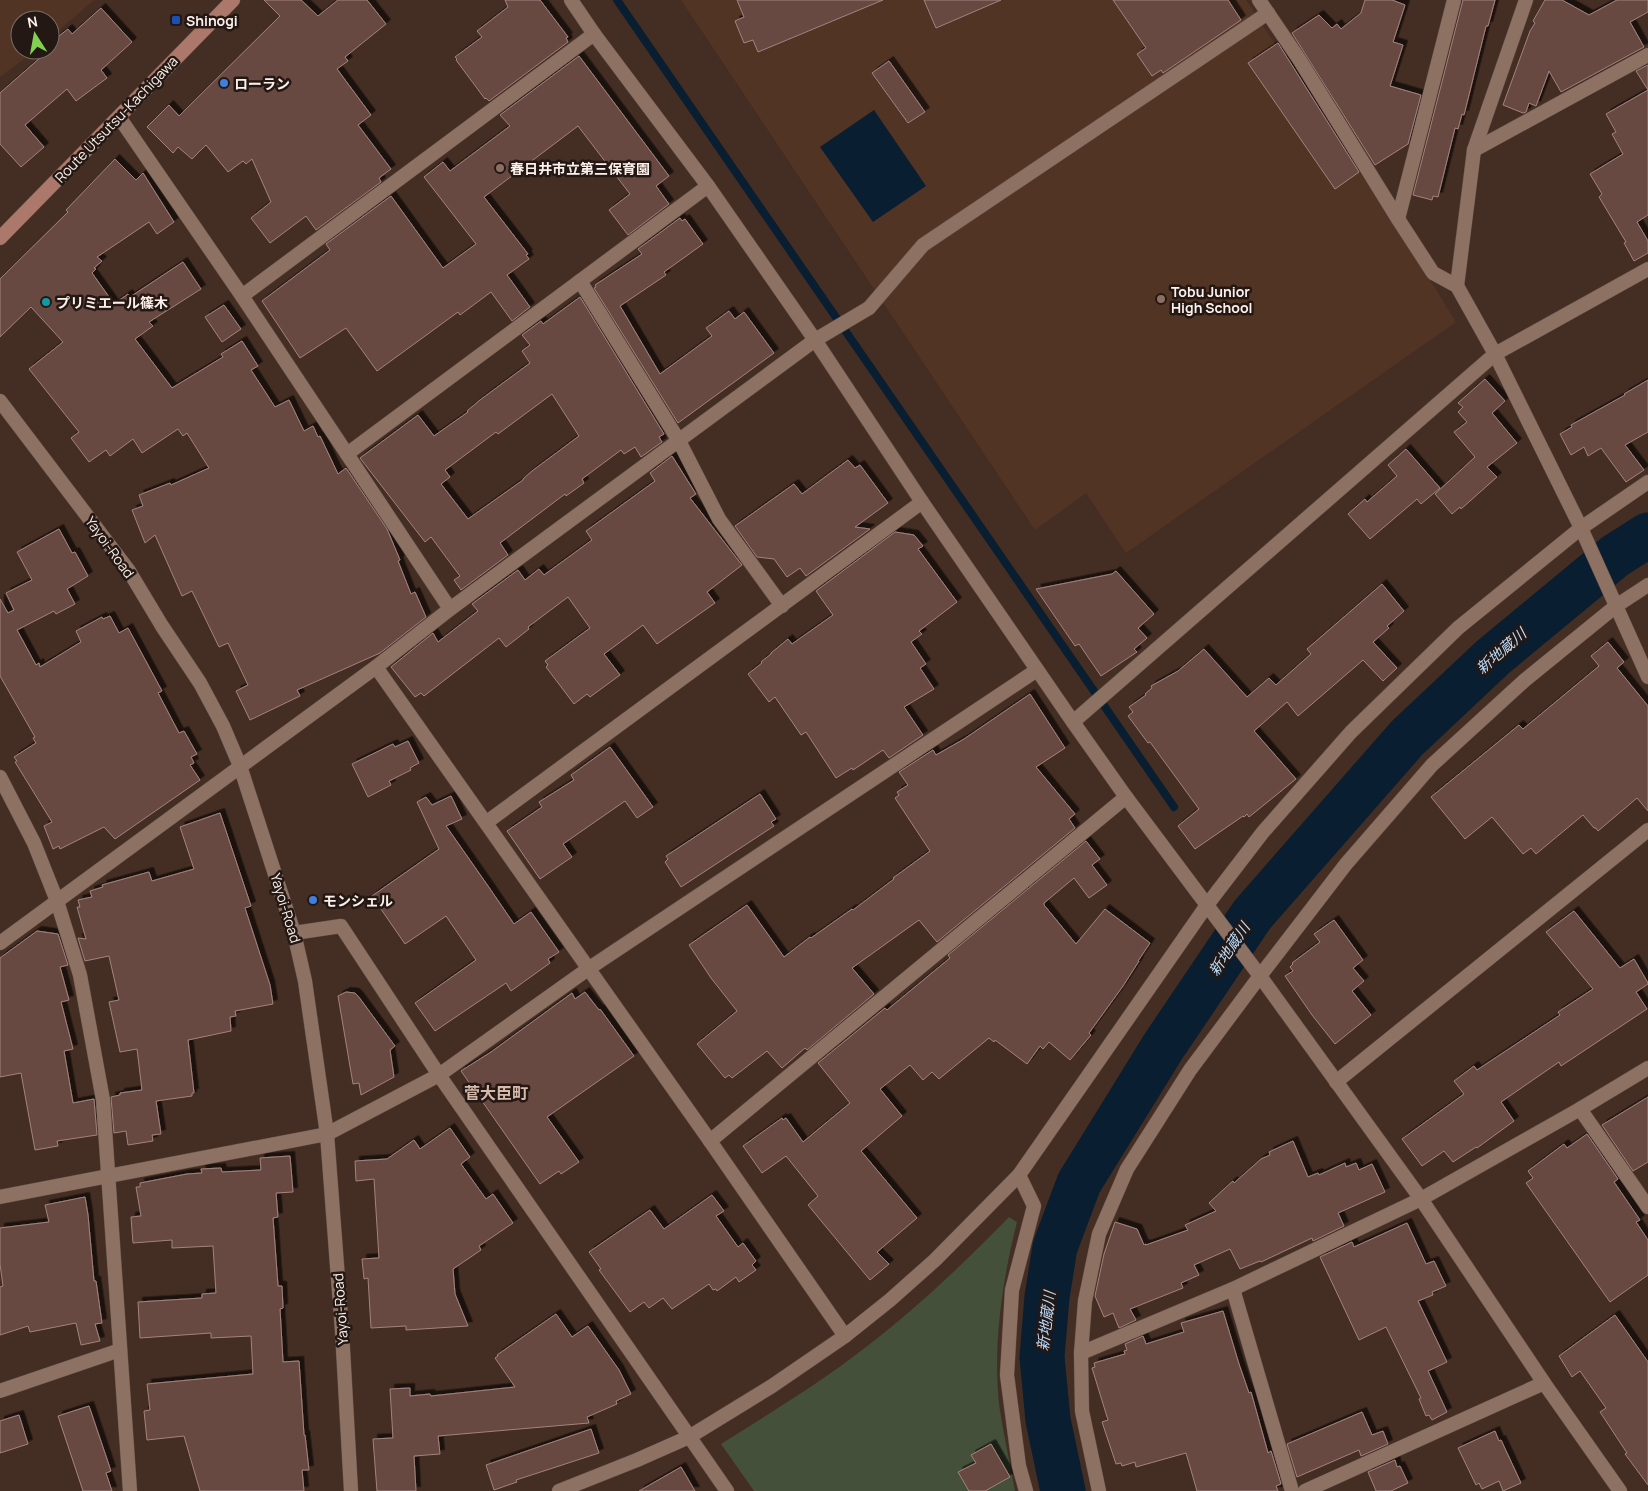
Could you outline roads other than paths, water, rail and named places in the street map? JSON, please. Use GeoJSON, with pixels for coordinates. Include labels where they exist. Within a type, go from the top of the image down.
{"type":"FeatureCollection","features":[{"type":"Feature","properties":{"kind":"main road","name":"Route Utsutsu-Kachigawa"},"geometry":{"type":"LineString","coordinates":[[0,238],[233,0]]}},
{"type":"Feature","properties":{"kind":"street"},"geometry":{"type":"LineString","coordinates":[[571,0],[594,34],[708,186],[815,340],[922,502],[1073,722],[1421,1199],[1544,1383],[1620,1491]]}},
{"type":"Feature","properties":{"kind":"street"},"geometry":{"type":"LineString","coordinates":[[1260,0],[1433,273],[1457,286],[1495,354],[1589,546],[1648,677]]}},
{"type":"Feature","properties":{"kind":"street"},"geometry":{"type":"LineString","coordinates":[[1398,219],[1454,0]]}},
{"type":"Feature","properties":{"kind":"street"},"geometry":{"type":"LineString","coordinates":[[1457,286],[1474,150],[1526,0]]}},
{"type":"Feature","properties":{"kind":"street"},"geometry":{"type":"LineString","coordinates":[[0,943],[376,667],[450,609],[815,340],[869,308],[923,245],[1268,13]]}},
{"type":"Feature","properties":{"kind":"street"},"geometry":{"type":"LineString","coordinates":[[242,296],[594,34]]}},
{"type":"Feature","properties":{"kind":"street"},"geometry":{"type":"LineString","coordinates":[[1474,150],[1648,54]]}},
{"type":"Feature","properties":{"kind":"street"},"geometry":{"type":"LineString","coordinates":[[119,117],[242,296],[450,609]]}},
{"type":"Feature","properties":{"kind":"street"},"geometry":{"type":"LineString","coordinates":[[347,454],[708,186]]}},
{"type":"Feature","properties":{"kind":"street"},"geometry":{"type":"LineString","coordinates":[[1073,722],[1495,354],[1648,269]]}},
{"type":"Feature","properties":{"kind":"street"},"geometry":{"type":"LineString","coordinates":[[580,281],[679,441],[719,519],[782,606]]}},
{"type":"Feature","properties":{"kind":"street","name":"Yayoi-Road"},"geometry":{"type":"LineString","coordinates":[[0,401],[129,571],[162,626],[200,682],[223,726],[240,766],[294,933],[305,981],[327,1134],[342,1331],[351,1491]]}},
{"type":"Feature","properties":{"kind":"street"},"geometry":{"type":"LineString","coordinates":[[559,1491],[689,1437],[772,1386],[845,1336],[890,1300],[935,1260],[1019,1175],[1207,905],[1263,832],[1351,732],[1458,628],[1580,528],[1648,482]]}},
{"type":"Feature","properties":{"kind":"street"},"geometry":{"type":"LineString","coordinates":[[487,822],[922,502]]}},
{"type":"Feature","properties":{"kind":"street"},"geometry":{"type":"LineString","coordinates":[[1099,1491],[1082,1411],[1081,1353],[1085,1301],[1099,1234],[1127,1169],[1190,1070],[1260,976],[1346,864],[1432,766],[1525,680],[1616,606],[1648,585]]}},
{"type":"Feature","properties":{"kind":"street"},"geometry":{"type":"LineString","coordinates":[[376,667],[487,822],[845,1336]]}},
{"type":"Feature","properties":{"kind":"street"},"geometry":{"type":"LineString","coordinates":[[0,1197],[327,1134],[439,1075],[588,969],[1037,670]]}},
{"type":"Feature","properties":{"kind":"street"},"geometry":{"type":"LineString","coordinates":[[0,777],[34,843],[57,901],[80,974],[103,1100],[130,1491]]}},
{"type":"Feature","properties":{"kind":"street"},"geometry":{"type":"LineString","coordinates":[[710,1141],[1126,796]]}},
{"type":"Feature","properties":{"kind":"street"},"geometry":{"type":"LineString","coordinates":[[1336,1082],[1648,830]]}},
{"type":"Feature","properties":{"kind":"street"},"geometry":{"type":"LineString","coordinates":[[294,933],[340,926],[439,1075],[727,1491]]}},
{"type":"Feature","properties":{"kind":"street"},"geometry":{"type":"LineString","coordinates":[[1081,1353],[1233,1288],[1421,1199],[1580,1109],[1648,1068]]}},
{"type":"Feature","properties":{"kind":"street"},"geometry":{"type":"LineString","coordinates":[[1580,1109],[1648,1207]]}},
{"type":"Feature","properties":{"kind":"street"},"geometry":{"type":"LineString","coordinates":[[1019,1175],[1034,1206],[1012,1290],[1006,1375],[1019,1466],[1026,1491]]}},
{"type":"Feature","properties":{"kind":"street"},"geometry":{"type":"LineString","coordinates":[[1233,1288],[1292,1491]]}},
{"type":"Feature","properties":{"kind":"street"},"geometry":{"type":"LineString","coordinates":[[0,1391],[120,1350]]}},
{"type":"Feature","properties":{"kind":"street"},"geometry":{"type":"LineString","coordinates":[[1306,1491],[1544,1383]]}},
{"type":"Feature","properties":{"kind":"water"},"geometry":{"type":"Polygon","coordinates":[[[874,110],[926,186],[873,222],[820,147],[874,110]]]}},
{"type":"Feature","properties":{"kind":"waterway"},"geometry":{"type":"LineString","coordinates":[[617,0],[1174,807]]}},
{"type":"Feature","properties":{"kind":"waterway","name":"新地蔵川"},"geometry":{"type":"LineString","coordinates":[[1063,1491],[1048,1420],[1042,1357],[1047,1297],[1055,1247],[1079,1183],[1163,1047],[1252,915],[1407,738],[1493,657],[1615,556],[1648,535]]}},
{"type":"Feature","properties":{"kind":"place","name":"Shinogi"},"geometry":{"type":"Point","coordinates":[176,20]}},
{"type":"Feature","properties":{"kind":"place","name":"ローラン"},"geometry":{"type":"Point","coordinates":[224,83]}},
{"type":"Feature","properties":{"kind":"place","name":"春日井市立第三保育園"},"geometry":{"type":"Point","coordinates":[500,168]}},
{"type":"Feature","properties":{"kind":"place","name":"Tobu Junior High School"},"geometry":{"type":"Point","coordinates":[1161,299]}},
{"type":"Feature","properties":{"kind":"place","name":"プリミエール篠木"},"geometry":{"type":"Point","coordinates":[46,302]}},
{"type":"Feature","properties":{"kind":"place","name":"モンシェル"},"geometry":{"type":"Point","coordinates":[313,900]}},
{"type":"Feature","properties":{"kind":"district","name":"菅大臣町"},"geometry":{"type":"Point","coordinates":[496,1093]}}]}
